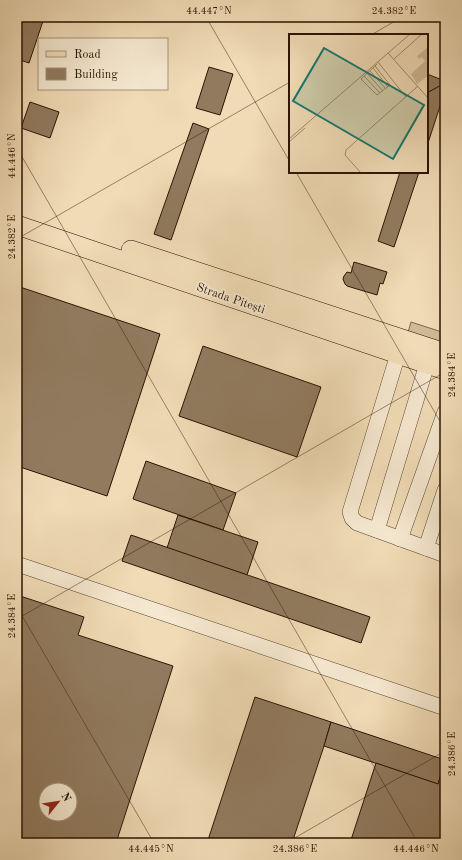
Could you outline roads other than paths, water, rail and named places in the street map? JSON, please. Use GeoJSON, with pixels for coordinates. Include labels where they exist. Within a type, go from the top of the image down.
{"type":"FeatureCollection","features":[{"type":"Feature","properties":{"kind":"main road","name":"Strada Pitești"},"geometry":{"type":"LineString","coordinates":[[17,213],[445,353]]}},
{"type":"Feature","properties":{"kind":"main road","name":"Strada Pitești"},"geometry":{"type":"LineString","coordinates":[[17,225],[445,370]]}},
{"type":"Feature","properties":{"kind":"lane"},"geometry":{"type":"LineString","coordinates":[[398,354],[350,512],[352,518],[357,522],[445,555]]}},
{"type":"Feature","properties":{"kind":"lane"},"geometry":{"type":"LineString","coordinates":[[377,530],[427,364]]}},
{"type":"Feature","properties":{"kind":"lane"},"geometry":{"type":"LineString","coordinates":[[400,539],[445,412]]}},
{"type":"Feature","properties":{"kind":"lane"},"geometry":{"type":"LineString","coordinates":[[426,548],[445,490]]}},
{"type":"Feature","properties":{"kind":"lane"},"geometry":{"type":"LineString","coordinates":[[17,564],[445,708]]}}]}
